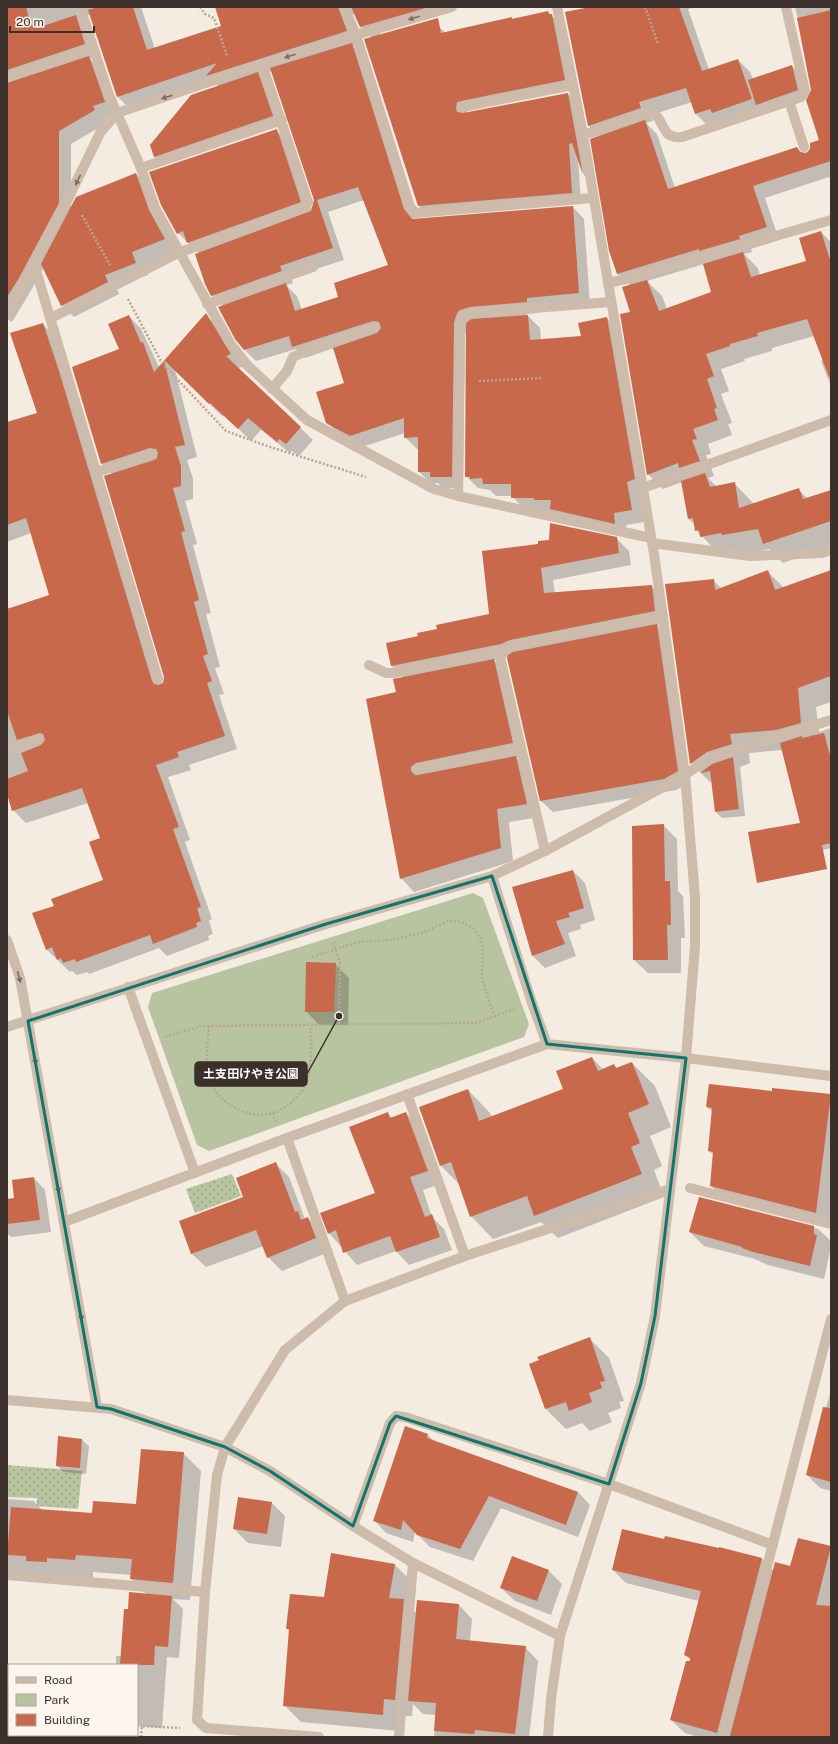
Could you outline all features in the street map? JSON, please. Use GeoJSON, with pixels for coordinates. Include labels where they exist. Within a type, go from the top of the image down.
{"type":"FeatureCollection","features":[{"type":"Feature","properties":{"kind":"street"},"geometry":{"type":"LineString","coordinates":[[80,7],[93,48],[117,113],[141,168],[155,208],[178,253],[230,343],[247,365],[306,420],[434,488],[458,496],[652,540],[750,556],[822,553],[831,550]]}},
{"type":"Feature","properties":{"kind":"street"},"geometry":{"type":"LineString","coordinates":[[344,7],[356,35],[410,207],[415,213],[593,198]]}},
{"type":"Feature","properties":{"kind":"street"},"geometry":{"type":"LineString","coordinates":[[7,314],[67,201],[100,133],[117,113],[262,64],[452,7]]}},
{"type":"Feature","properties":{"kind":"street"},"geometry":{"type":"LineString","coordinates":[[548,1737],[551,1699],[560,1636],[641,1383],[655,1316],[686,1058],[695,946],[695,896],[685,775],[652,540],[610,302],[583,134],[557,7]]}},
{"type":"Feature","properties":{"kind":"street"},"geometry":{"type":"LineString","coordinates":[[583,134],[594,132],[646,113],[653,112],[659,117],[665,132],[674,138],[682,137],[801,97],[805,91],[786,7]]}},
{"type":"Feature","properties":{"kind":"street"},"geometry":{"type":"LineString","coordinates":[[7,77],[93,48]]}},
{"type":"Feature","properties":{"kind":"street"},"geometry":{"type":"LineString","coordinates":[[51,318],[178,253],[306,207],[308,202],[282,120],[262,64]]}},
{"type":"Feature","properties":{"kind":"street"},"geometry":{"type":"LineString","coordinates":[[462,107],[573,85]]}},
{"type":"Feature","properties":{"kind":"street"},"geometry":{"type":"LineString","coordinates":[[789,101],[804,147]]}},
{"type":"Feature","properties":{"kind":"street"},"geometry":{"type":"LineString","coordinates":[[141,168],[282,120]]}},
{"type":"Feature","properties":{"kind":"street"},"geometry":{"type":"LineString","coordinates":[[608,283],[831,220]]}},
{"type":"Feature","properties":{"kind":"street"},"geometry":{"type":"LineString","coordinates":[[34,264],[158,679]]}},
{"type":"Feature","properties":{"kind":"street"},"geometry":{"type":"LineString","coordinates":[[207,304],[313,267]]}},
{"type":"Feature","properties":{"kind":"street"},"geometry":{"type":"LineString","coordinates":[[458,496],[460,323],[463,316],[471,313],[610,302]]}},
{"type":"Feature","properties":{"kind":"street"},"geometry":{"type":"LineString","coordinates":[[272,389],[286,371],[293,357],[375,327]]}},
{"type":"Feature","properties":{"kind":"street"},"geometry":{"type":"LineString","coordinates":[[643,488],[831,420]]}},
{"type":"Feature","properties":{"kind":"street"},"geometry":{"type":"LineString","coordinates":[[97,472],[152,454]]}},
{"type":"Feature","properties":{"kind":"street"},"geometry":{"type":"LineString","coordinates":[[369,665],[386,673],[392,673],[503,650],[511,646],[663,616]]}},
{"type":"Feature","properties":{"kind":"street"},"geometry":{"type":"LineString","coordinates":[[503,650],[500,657],[545,851]]}},
{"type":"Feature","properties":{"kind":"street"},"geometry":{"type":"LineString","coordinates":[[7,1027],[326,924],[492,876],[545,851],[685,775],[709,758],[831,720]]}},
{"type":"Feature","properties":{"kind":"street"},"geometry":{"type":"LineString","coordinates":[[7,751],[39,740]]}},
{"type":"Feature","properties":{"kind":"street"},"geometry":{"type":"LineString","coordinates":[[417,769],[521,748]]}},
{"type":"Feature","properties":{"kind":"street"},"geometry":{"type":"LineString","coordinates":[[492,876],[532,1003],[547,1044]]}},
{"type":"Feature","properties":{"kind":"street"},"geometry":{"type":"LineString","coordinates":[[7,940],[20,978],[97,1407]]}},
{"type":"Feature","properties":{"kind":"street"},"geometry":{"type":"LineString","coordinates":[[128,987],[195,1173]]}},
{"type":"Feature","properties":{"kind":"street"},"geometry":{"type":"LineString","coordinates":[[64,1222],[286,1138],[547,1044],[686,1058],[831,1076]]}},
{"type":"Feature","properties":{"kind":"street"},"geometry":{"type":"LineString","coordinates":[[406,1094],[465,1256]]}},
{"type":"Feature","properties":{"kind":"street"},"geometry":{"type":"LineString","coordinates":[[286,1138],[345,1301]]}},
{"type":"Feature","properties":{"kind":"street"},"geometry":{"type":"LineString","coordinates":[[690,1188],[831,1224]]}},
{"type":"Feature","properties":{"kind":"street"},"geometry":{"type":"LineString","coordinates":[[319,1737],[206,1728],[197,1720],[205,1592],[217,1475],[225,1447],[285,1350],[345,1301],[465,1256],[670,1189]]}},
{"type":"Feature","properties":{"kind":"street"},"geometry":{"type":"LineString","coordinates":[[723,1737],[831,1319]]}},
{"type":"Feature","properties":{"kind":"street"},"geometry":{"type":"LineString","coordinates":[[7,1400],[111,1409],[225,1447],[270,1471],[413,1563],[560,1636]]}},
{"type":"Feature","properties":{"kind":"street"},"geometry":{"type":"LineString","coordinates":[[354,1526],[390,1423],[396,1416],[405,1417],[609,1484],[773,1545]]}},
{"type":"Feature","properties":{"kind":"street"},"geometry":{"type":"LineString","coordinates":[[399,1737],[413,1563]]}},
{"type":"Feature","properties":{"kind":"street"},"geometry":{"type":"LineString","coordinates":[[7,1575],[205,1592]]}},
{"type":"Feature","properties":{"kind":"path"},"geometry":{"type":"LineString","coordinates":[[200,7],[206,14],[214,18],[233,75]]}},
{"type":"Feature","properties":{"kind":"path"},"geometry":{"type":"LineString","coordinates":[[645,7],[658,44]]}},
{"type":"Feature","properties":{"kind":"path"},"geometry":{"type":"LineString","coordinates":[[67,201],[79,210],[120,283],[162,363],[226,431],[270,447],[369,478]]}},
{"type":"Feature","properties":{"kind":"path"},"geometry":{"type":"LineString","coordinates":[[459,382],[543,378]]}},
{"type":"Feature","properties":{"kind":"path"},"geometry":{"type":"LineString","coordinates":[[312,957],[358,942],[392,940],[422,933],[448,921],[460,922],[473,928],[480,938],[483,948],[482,979],[494,1016]]}},
{"type":"Feature","properties":{"kind":"path"},"geometry":{"type":"LineString","coordinates":[[326,924],[340,962],[339,1025]]}},
{"type":"Feature","properties":{"kind":"path"},"geometry":{"type":"LineString","coordinates":[[148,1042],[201,1026],[476,1024],[532,1003]]}},
{"type":"Feature","properties":{"kind":"path"},"geometry":{"type":"LineString","coordinates":[[209,1026],[209,1078],[215,1093],[241,1111],[257,1114],[272,1113],[286,1107],[304,1088],[308,1076],[311,1025]]}},
{"type":"Feature","properties":{"kind":"path"},"geometry":{"type":"LineString","coordinates":[[138,1726],[181,1728],[197,1720]]}},
{"type":"Feature","properties":{"kind":"path"},"geometry":{"type":"LineString","coordinates":[[141,1737],[142,1726]]}},
{"type":"Feature","properties":{"kind":"highlighted area"},"geometry":{"type":"Polygon","coordinates":[[[492,876],[547,1044],[686,1058],[655,1316],[641,1383],[609,1484],[396,1416],[390,1423],[353,1526],[270,1471],[225,1447],[111,1409],[97,1407],[28,1021],[326,924],[492,876]]]}},
{"type":"Feature","properties":{"kind":"green space"},"geometry":{"type":"Polygon","coordinates":[[[473,893],[483,898],[529,1024],[524,1037],[209,1151],[197,1145],[148,1007],[152,993],[473,893]]]}},
{"type":"Feature","properties":{"kind":"green space"},"geometry":{"type":"Polygon","coordinates":[[[232,1174],[241,1196],[195,1213],[186,1189],[232,1174]]]}},
{"type":"Feature","properties":{"kind":"green space"},"geometry":{"type":"Polygon","coordinates":[[[7,1465],[82,1471],[78,1509],[37,1506],[37,1498],[7,1497],[7,1465]]]}},
{"type":"Feature","properties":{"kind":"green space"},"geometry":{"type":"Polygon","coordinates":[[[7,1721],[8,1736],[134,1736],[134,1737],[7,1737],[7,1721]]]}},
{"type":"Feature","properties":{"kind":"building"},"geometry":{"type":"Polygon","coordinates":[[[7,7],[26,7],[31,26],[36,25],[37,28],[76,15],[85,44],[7,70],[7,7]]]}},
{"type":"Feature","properties":{"kind":"building"},"geometry":{"type":"Polygon","coordinates":[[[98,7],[133,7],[147,50],[221,26],[215,7],[338,7],[347,31],[206,76],[217,63],[117,97],[88,10],[98,7]]]}},
{"type":"Feature","properties":{"kind":"building"},"geometry":{"type":"Polygon","coordinates":[[[351,7],[429,7],[360,27],[351,7]]]}},
{"type":"Feature","properties":{"kind":"building"},"geometry":{"type":"Polygon","coordinates":[[[590,7],[679,7],[702,71],[738,59],[752,99],[712,113],[710,109],[695,114],[686,88],[639,102],[641,108],[588,126],[565,12],[590,7]]]}},
{"type":"Feature","properties":{"kind":"building"},"geometry":{"type":"Polygon","coordinates":[[[831,10],[831,161],[753,186],[767,227],[739,236],[740,239],[699,251],[699,249],[617,274],[609,251],[590,139],[645,120],[668,189],[797,147],[800,152],[806,153],[810,149],[810,143],[819,140],[806,100],[811,90],[797,18],[831,10]]]}},
{"type":"Feature","properties":{"kind":"building"},"geometry":{"type":"Polygon","coordinates":[[[548,11],[549,14],[552,14],[565,80],[457,102],[456,108],[457,112],[463,113],[568,93],[583,175],[572,143],[569,144],[572,193],[418,206],[364,39],[438,18],[441,33],[512,17],[512,19],[548,11]]]}},
{"type":"Feature","properties":{"kind":"building"},"geometry":{"type":"Polygon","coordinates":[[[352,43],[404,209],[412,219],[573,206],[579,293],[527,298],[527,302],[470,307],[460,310],[457,313],[454,323],[452,477],[430,477],[430,472],[418,472],[418,437],[404,438],[404,418],[350,436],[326,423],[316,392],[344,383],[333,348],[377,333],[381,328],[379,322],[373,321],[292,347],[289,336],[244,350],[235,339],[218,307],[286,283],[295,311],[338,297],[334,283],[388,265],[358,187],[317,200],[333,248],[280,266],[282,271],[211,296],[205,284],[195,254],[311,211],[314,200],[270,68],[352,43]]]}},
{"type":"Feature","properties":{"kind":"building"},"geometry":{"type":"Polygon","coordinates":[[[89,56],[105,102],[93,106],[95,110],[59,131],[59,203],[19,278],[7,297],[7,83],[89,56]]]}},
{"type":"Feature","properties":{"kind":"building"},"geometry":{"type":"Polygon","coordinates":[[[792,65],[798,90],[756,105],[748,80],[792,65]]]}},
{"type":"Feature","properties":{"kind":"building"},"geometry":{"type":"Polygon","coordinates":[[[258,72],[273,116],[154,157],[150,145],[191,95],[258,72]]]}},
{"type":"Feature","properties":{"kind":"building"},"geometry":{"type":"Polygon","coordinates":[[[277,129],[301,202],[187,243],[183,231],[177,234],[161,205],[149,172],[277,129]]]}},
{"type":"Feature","properties":{"kind":"building"},"geometry":{"type":"Polygon","coordinates":[[[136,173],[149,210],[165,239],[132,252],[136,263],[105,275],[108,282],[61,306],[41,264],[76,197],[136,173]]]}},
{"type":"Feature","properties":{"kind":"building"},"geometry":{"type":"Polygon","coordinates":[[[821,231],[831,263],[831,377],[829,377],[807,319],[757,333],[758,336],[730,344],[730,346],[706,354],[714,376],[707,379],[717,408],[714,409],[718,420],[693,429],[697,439],[692,440],[700,461],[679,468],[678,463],[647,475],[620,314],[630,312],[622,287],[647,280],[659,311],[711,292],[703,264],[743,252],[751,277],[806,261],[799,238],[821,231]]]}},
{"type":"Feature","properties":{"kind":"building"},"geometry":{"type":"Polygon","coordinates":[[[206,313],[231,354],[226,356],[301,427],[286,444],[279,439],[277,442],[248,418],[238,429],[210,403],[209,404],[164,360],[206,313]]]}},
{"type":"Feature","properties":{"kind":"building"},"geometry":{"type":"Polygon","coordinates":[[[129,315],[141,343],[143,342],[154,372],[164,361],[185,445],[175,447],[181,466],[181,486],[173,488],[185,531],[181,532],[199,600],[194,602],[208,654],[203,656],[212,681],[207,683],[225,736],[177,752],[179,757],[156,765],[179,827],[173,829],[201,907],[197,908],[201,921],[196,923],[197,927],[153,944],[150,935],[76,962],[75,959],[63,963],[61,958],[57,960],[52,947],[46,950],[32,913],[54,906],[51,899],[103,880],[89,842],[100,838],[82,788],[12,811],[7,794],[7,779],[28,771],[21,753],[41,745],[45,740],[43,734],[40,733],[17,740],[7,711],[7,609],[49,595],[26,518],[7,525],[7,422],[37,413],[10,333],[43,323],[59,371],[152,681],[154,684],[159,685],[163,683],[164,677],[104,476],[154,460],[157,458],[158,452],[156,449],[150,448],[101,464],[72,367],[119,349],[108,324],[129,315]]]}},
{"type":"Feature","properties":{"kind":"building"},"geometry":{"type":"Polygon","coordinates":[[[528,315],[530,340],[581,336],[578,323],[607,317],[635,479],[627,482],[632,510],[614,513],[615,524],[550,509],[551,500],[511,498],[511,484],[483,484],[482,478],[470,479],[470,477],[465,477],[466,324],[472,319],[528,315]]]}},
{"type":"Feature","properties":{"kind":"building"},"geometry":{"type":"Polygon","coordinates":[[[705,473],[710,487],[735,482],[739,508],[799,488],[803,499],[831,490],[831,521],[763,544],[758,529],[700,537],[699,530],[695,531],[693,518],[688,519],[681,481],[705,473]]]}},
{"type":"Feature","properties":{"kind":"building"},"geometry":{"type":"Polygon","coordinates":[[[550,523],[617,537],[619,553],[541,568],[544,593],[652,585],[655,611],[391,666],[386,643],[418,636],[417,633],[437,629],[436,625],[489,614],[482,551],[538,544],[538,541],[549,540],[550,523]]]}},
{"type":"Feature","properties":{"kind":"building"},"geometry":{"type":"Polygon","coordinates":[[[768,570],[775,590],[831,570],[831,676],[798,688],[801,723],[776,730],[730,734],[732,744],[707,752],[690,764],[665,584],[714,579],[715,590],[768,570]]]}},
{"type":"Feature","properties":{"kind":"building"},"geometry":{"type":"Polygon","coordinates":[[[657,624],[678,771],[664,779],[540,801],[507,658],[508,655],[513,652],[657,624]]]}},
{"type":"Feature","properties":{"kind":"building"},"geometry":{"type":"Polygon","coordinates":[[[494,659],[513,743],[416,763],[411,767],[411,771],[415,775],[418,775],[516,756],[527,804],[497,809],[501,848],[400,879],[366,699],[396,692],[393,679],[494,659]]]}},
{"type":"Feature","properties":{"kind":"building"},"geometry":{"type":"Polygon","coordinates":[[[824,733],[831,759],[831,843],[822,845],[827,869],[757,883],[748,832],[800,823],[780,743],[802,736],[802,738],[824,733]]]}},
{"type":"Feature","properties":{"kind":"building"},"geometry":{"type":"Polygon","coordinates":[[[733,757],[739,809],[715,812],[710,771],[700,773],[712,764],[733,757]]]}},
{"type":"Feature","properties":{"kind":"building"},"geometry":{"type":"Polygon","coordinates":[[[664,824],[665,881],[670,881],[671,925],[667,925],[668,960],[633,960],[632,826],[664,824]]]}},
{"type":"Feature","properties":{"kind":"building"},"geometry":{"type":"Polygon","coordinates":[[[573,870],[584,908],[568,913],[570,917],[556,921],[565,944],[532,956],[512,887],[573,870]]]}},
{"type":"Feature","properties":{"kind":"building"},"geometry":{"type":"Polygon","coordinates":[[[306,962],[336,963],[334,1012],[305,1012],[306,962]]]}},
{"type":"Feature","properties":{"kind":"building"},"geometry":{"type":"Polygon","coordinates":[[[592,1057],[598,1071],[614,1064],[616,1068],[632,1062],[649,1104],[628,1113],[640,1143],[631,1147],[642,1174],[534,1216],[527,1196],[470,1217],[451,1162],[440,1166],[419,1107],[468,1089],[479,1121],[563,1089],[556,1071],[592,1057]]]}},
{"type":"Feature","properties":{"kind":"building"},"geometry":{"type":"Polygon","coordinates":[[[709,1084],[772,1091],[772,1088],[831,1094],[816,1213],[710,1186],[713,1152],[708,1151],[712,1108],[706,1107],[709,1084]]]}},
{"type":"Feature","properties":{"kind":"building"},"geometry":{"type":"Polygon","coordinates":[[[388,1112],[390,1118],[406,1112],[428,1171],[410,1177],[425,1217],[432,1214],[440,1237],[396,1252],[390,1236],[343,1253],[336,1230],[328,1234],[320,1213],[375,1193],[349,1127],[388,1112]]]}},
{"type":"Feature","properties":{"kind":"building"},"geometry":{"type":"Polygon","coordinates":[[[276,1162],[295,1212],[298,1211],[301,1220],[308,1217],[316,1238],[267,1258],[256,1230],[191,1254],[179,1221],[243,1197],[236,1178],[276,1162]]]}},
{"type":"Feature","properties":{"kind":"building"},"geometry":{"type":"Polygon","coordinates":[[[34,1177],[40,1220],[7,1224],[7,1199],[14,1198],[12,1180],[34,1177]]]}},
{"type":"Feature","properties":{"kind":"building"},"geometry":{"type":"Polygon","coordinates":[[[699,1197],[814,1226],[814,1234],[817,1235],[810,1266],[753,1252],[742,1247],[689,1232],[699,1197]]]}},
{"type":"Feature","properties":{"kind":"building"},"geometry":{"type":"Polygon","coordinates":[[[590,1337],[605,1381],[600,1382],[602,1388],[589,1393],[592,1402],[569,1411],[566,1402],[545,1409],[529,1364],[539,1360],[537,1357],[590,1337]]]}},
{"type":"Feature","properties":{"kind":"building"},"geometry":{"type":"Polygon","coordinates":[[[823,1407],[831,1408],[831,1482],[806,1475],[823,1407]]]}},
{"type":"Feature","properties":{"kind":"building"},"geometry":{"type":"Polygon","coordinates":[[[405,1426],[428,1434],[427,1438],[578,1492],[566,1525],[489,1496],[460,1549],[417,1535],[403,1520],[401,1530],[373,1521],[405,1426]]]}},
{"type":"Feature","properties":{"kind":"building"},"geometry":{"type":"Polygon","coordinates":[[[58,1436],[82,1439],[80,1468],[56,1466],[58,1436]]]}},
{"type":"Feature","properties":{"kind":"building"},"geometry":{"type":"Polygon","coordinates":[[[141,1449],[184,1452],[173,1583],[130,1579],[132,1559],[76,1555],[75,1560],[47,1558],[47,1562],[26,1561],[26,1556],[7,1555],[11,1507],[92,1513],[93,1501],[136,1504],[141,1449]]]}},
{"type":"Feature","properties":{"kind":"building"},"geometry":{"type":"Polygon","coordinates":[[[238,1497],[272,1502],[267,1534],[233,1529],[238,1497]]]}},
{"type":"Feature","properties":{"kind":"building"},"geometry":{"type":"Polygon","coordinates":[[[622,1529],[664,1539],[665,1536],[719,1547],[762,1558],[717,1733],[670,1720],[686,1661],[690,1661],[690,1658],[684,1655],[701,1591],[612,1570],[622,1529]]]}},
{"type":"Feature","properties":{"kind":"building"},"geometry":{"type":"Polygon","coordinates":[[[798,1538],[831,1546],[816,1605],[831,1606],[831,1737],[730,1736],[775,1562],[790,1566],[798,1538]]]}},
{"type":"Feature","properties":{"kind":"building"},"geometry":{"type":"Polygon","coordinates":[[[331,1553],[395,1564],[389,1598],[404,1599],[395,1700],[384,1699],[383,1715],[283,1706],[289,1629],[286,1629],[290,1594],[324,1597],[331,1553]]]}},
{"type":"Feature","properties":{"kind":"building"},"geometry":{"type":"Polygon","coordinates":[[[512,1556],[549,1570],[537,1601],[500,1588],[512,1556]]]}},
{"type":"Feature","properties":{"kind":"building"},"geometry":{"type":"Polygon","coordinates":[[[129,1592],[172,1596],[168,1647],[155,1646],[154,1665],[120,1664],[124,1609],[128,1609],[129,1592]]]}},
{"type":"Feature","properties":{"kind":"building"},"geometry":{"type":"Polygon","coordinates":[[[417,1600],[459,1604],[456,1639],[526,1646],[515,1734],[475,1730],[474,1734],[434,1731],[436,1703],[408,1701],[417,1600]]]}},
{"type":"Feature","properties":{"kind":"place","name":"土支田けやき公園"},"geometry":{"type":"Point","coordinates":[339,1016]}}]}
